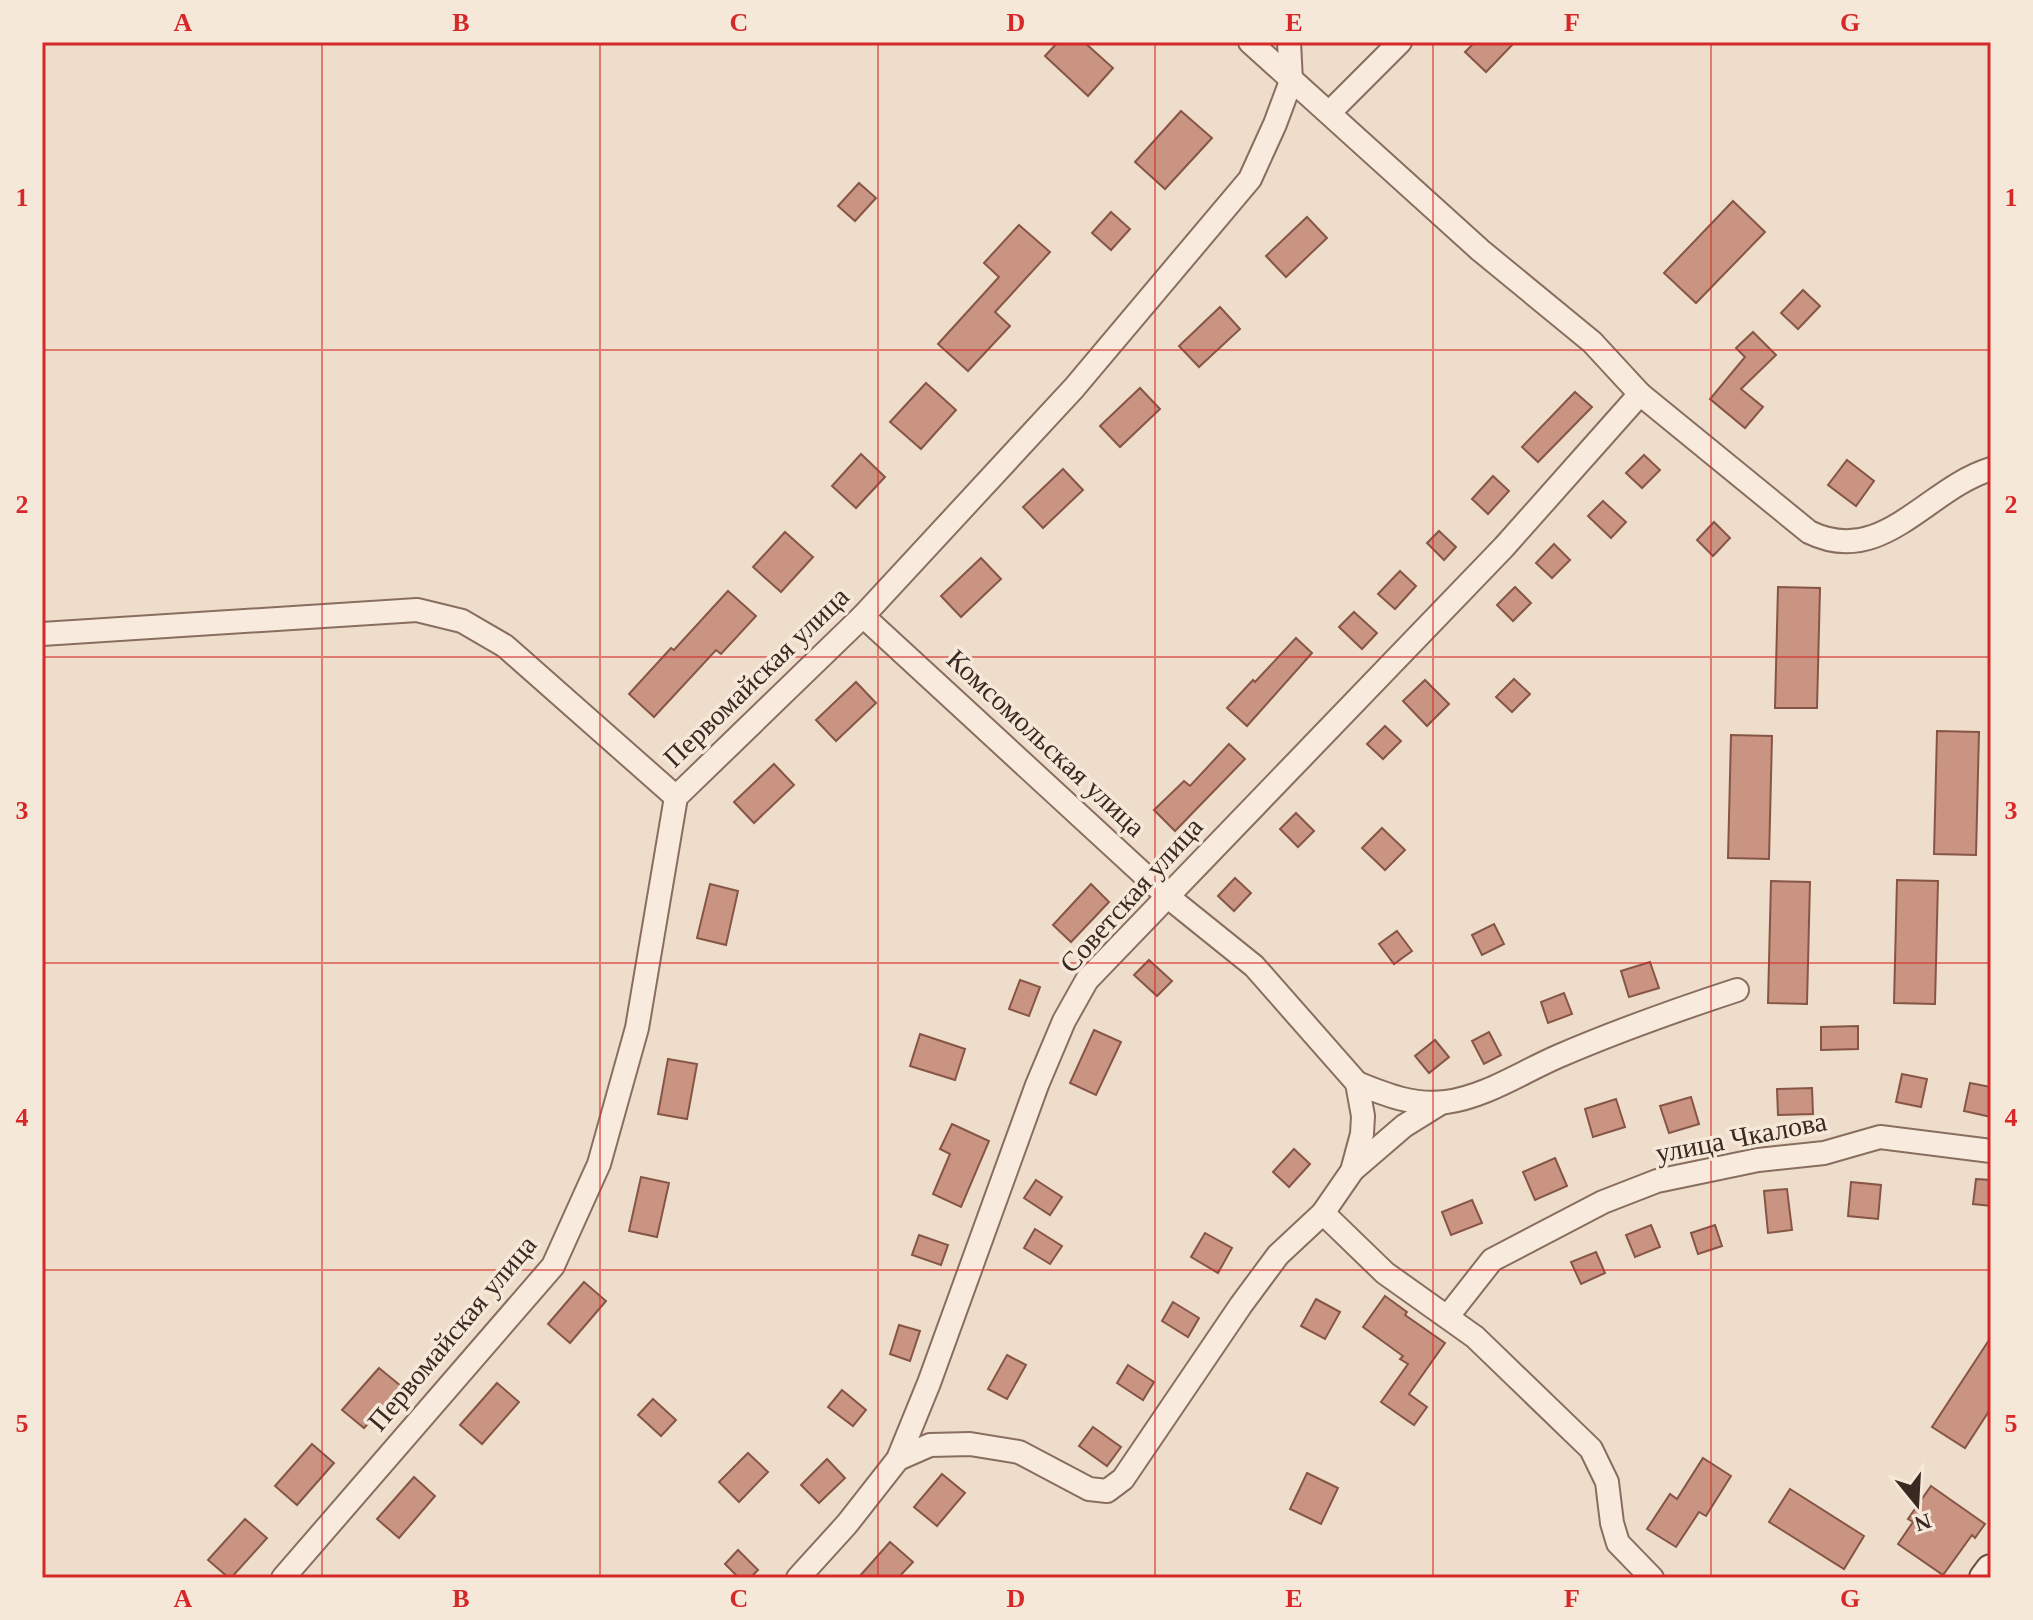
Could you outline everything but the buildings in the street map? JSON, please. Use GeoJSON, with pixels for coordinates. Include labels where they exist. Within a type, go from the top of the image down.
{"type":"FeatureCollection","features":[{"type":"Feature","properties":{"kind":"street"},"geometry":{"type":"LineString","coordinates":[[1250,42],[1480,250],[1592,342],[1640,394],[1802,527],[1837,543],[1861,542],[1883,534],[1964,480],[1991,469]]}},
{"type":"Feature","properties":{"kind":"street","name":"Первомайская улица"},"geometry":{"type":"LineString","coordinates":[[283,1578],[553,1266],[599,1164],[637,1028],[676,797],[863,616],[1074,388],[1250,179],[1291,81],[1289,42]]}},
{"type":"Feature","properties":{"kind":"street"},"geometry":{"type":"LineString","coordinates":[[1330,112],[1400,42]]}},
{"type":"Feature","properties":{"kind":"street","name":"Советская улица"},"geometry":{"type":"LineString","coordinates":[[798,1578],[847,1524],[898,1459],[1037,1085],[1064,1021],[1087,980],[1504,547],[1640,394]]}},
{"type":"Feature","properties":{"kind":"street"},"geometry":{"type":"LineString","coordinates":[[42,634],[417,610],[462,621],[505,646],[676,797]]}},
{"type":"Feature","properties":{"kind":"street","name":"Комсомольская улица"},"geometry":{"type":"LineString","coordinates":[[863,616],[1167,896],[1254,966],[1357,1083],[1389,1097],[1442,1103],[1468,1098],[1600,1039],[1737,990]]}},
{"type":"Feature","properties":{"kind":"street","name":"Комсомольская улица"},"geometry":{"type":"LineString","coordinates":[[1352,1171],[1362,1134],[1363,1116],[1357,1083]]}},
{"type":"Feature","properties":{"kind":"street","name":"Комсомольская улица"},"geometry":{"type":"LineString","coordinates":[[898,1459],[930,1445],[970,1444],[1019,1452],[1089,1489],[1107,1491],[1123,1479],[1278,1255],[1323,1213],[1352,1171],[1404,1126],[1442,1103]]}},
{"type":"Feature","properties":{"kind":"street","name":"улица Чкалова"},"geometry":{"type":"LineString","coordinates":[[1448,1316],[1492,1260],[1603,1202],[1657,1181],[1758,1160],[1824,1153],[1880,1137],[1991,1151]]}},
{"type":"Feature","properties":{"kind":"street"},"geometry":{"type":"LineString","coordinates":[[1323,1213],[1385,1273],[1475,1337],[1591,1449],[1607,1482],[1618,1543],[1652,1578]]}},
{"type":"Feature","properties":{"kind":"street"},"geometry":{"type":"LineString","coordinates":[[1985,1578],[1991,1570]]}}]}
